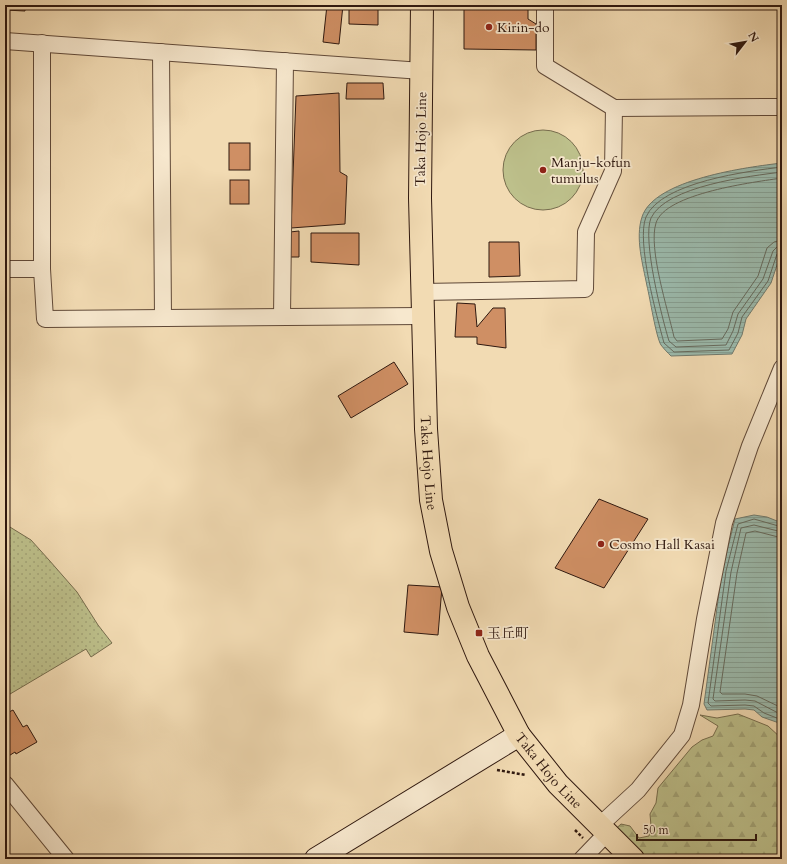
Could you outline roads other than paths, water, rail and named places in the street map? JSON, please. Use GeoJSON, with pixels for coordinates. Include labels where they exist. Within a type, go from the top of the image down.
{"type":"FeatureCollection","features":[{"type":"Feature","properties":{"kind":"main road","name":"Taka Hojo Line"},"geometry":{"type":"LineString","coordinates":[[422,5],[420,198],[422,316],[426,429],[431,500],[441,550],[458,608],[478,656],[519,735],[600,835],[633,859]]}},
{"type":"Feature","properties":{"kind":"street"},"geometry":{"type":"LineString","coordinates":[[545,5],[545,66],[614,108],[782,107]]}},
{"type":"Feature","properties":{"kind":"street"},"geometry":{"type":"LineString","coordinates":[[5,41],[422,71]]}},
{"type":"Feature","properties":{"kind":"street"},"geometry":{"type":"LineString","coordinates":[[42,43],[42,269],[46,319],[422,316]]}},
{"type":"Feature","properties":{"kind":"street"},"geometry":{"type":"LineString","coordinates":[[161,52],[163,318]]}},
{"type":"Feature","properties":{"kind":"street"},"geometry":{"type":"LineString","coordinates":[[282,317],[285,61]]}},
{"type":"Feature","properties":{"kind":"street"},"geometry":{"type":"LineString","coordinates":[[422,292],[585,289],[586,232],[613,171],[614,108]]}},
{"type":"Feature","properties":{"kind":"street"},"geometry":{"type":"LineString","coordinates":[[5,269],[42,269]]}},
{"type":"Feature","properties":{"kind":"street"},"geometry":{"type":"LineString","coordinates":[[582,859],[682,735],[691,705],[705,619],[724,523],[750,446],[782,368]]}},
{"type":"Feature","properties":{"kind":"street"},"geometry":{"type":"LineString","coordinates":[[316,859],[519,735]]}},
{"type":"Feature","properties":{"kind":"street"},"geometry":{"type":"LineString","coordinates":[[5,784],[66,859]]}},
{"type":"Feature","properties":{"kind":"water"},"geometry":{"type":"Polygon","coordinates":[[[782,163],[782,250],[771,283],[746,319],[742,335],[732,354],[671,356],[659,341],[653,317],[639,243],[642,217],[650,204],[664,193],[683,184],[726,172],[782,163]]]}},
{"type":"Feature","properties":{"kind":"water"},"geometry":{"type":"Polygon","coordinates":[[[754,515],[767,517],[782,523],[782,724],[762,717],[754,710],[707,710],[704,704],[722,571],[735,519],[754,515]]]}},
{"type":"Feature","properties":{"kind":"place","name":"Kirin-do"},"geometry":{"type":"Point","coordinates":[489,27]}},
{"type":"Feature","properties":{"kind":"place","name":"Manju-kofun tumulus"},"geometry":{"type":"Point","coordinates":[543,170]}},
{"type":"Feature","properties":{"kind":"place","name":"Cosmo Hall Kasai"},"geometry":{"type":"Point","coordinates":[601,544]}},
{"type":"Feature","properties":{"kind":"place","name":"玉丘町"},"geometry":{"type":"Point","coordinates":[479,633]}}]}
